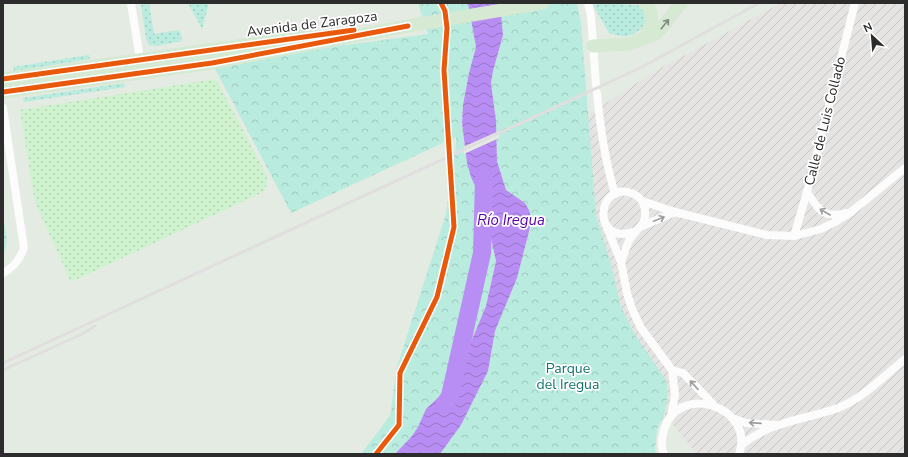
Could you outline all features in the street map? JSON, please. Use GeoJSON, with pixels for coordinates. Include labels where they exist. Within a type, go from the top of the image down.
{"type":"FeatureCollection","features":[{"type":"Feature","properties":{"kind":"main road"},"geometry":{"type":"LineString","coordinates":[[408,26],[543,3]]}},
{"type":"Feature","properties":{"kind":"main road"},"geometry":{"type":"LineString","coordinates":[[644,3],[650,9],[652,16],[651,26],[644,38]]}},
{"type":"Feature","properties":{"kind":"main road"},"geometry":{"type":"LineString","coordinates":[[593,46],[634,43],[659,31],[681,3]]}},
{"type":"Feature","properties":{"kind":"main road","name":"Avenida de Zaragoza"},"geometry":{"type":"LineString","coordinates":[[3,79],[374,27],[408,26]]}},
{"type":"Feature","properties":{"kind":"main road","name":"Avenida de Zaragoza"},"geometry":{"type":"LineString","coordinates":[[3,92],[212,63],[408,26]]}},
{"type":"Feature","properties":{"kind":"street"},"geometry":{"type":"LineString","coordinates":[[131,3],[140,59]]}},
{"type":"Feature","properties":{"kind":"street"},"geometry":{"type":"LineString","coordinates":[[588,3],[599,117],[606,160],[615,194]]}},
{"type":"Feature","properties":{"kind":"street","name":"Calle de Luis Collado"},"geometry":{"type":"LineString","coordinates":[[794,236],[807,192],[855,3]]}},
{"type":"Feature","properties":{"kind":"street"},"geometry":{"type":"LineString","coordinates":[[3,108],[24,248],[20,258],[3,273]]}},
{"type":"Feature","properties":{"kind":"street"},"geometry":{"type":"LineString","coordinates":[[642,201],[676,212],[767,236],[794,236],[821,229],[835,222],[851,212],[905,168]]}},
{"type":"Feature","properties":{"kind":"street"},"geometry":{"type":"LineString","coordinates":[[621,262],[630,240],[645,218],[646,209],[642,201],[636,195],[628,192],[620,192],[615,194],[606,202],[603,209],[603,218],[621,262],[627,293],[632,309],[641,328],[672,370],[675,395],[671,416]]}},
{"type":"Feature","properties":{"kind":"street","name":"Calle de Luis Collado"},"geometry":{"type":"LineString","coordinates":[[807,192],[815,205],[824,213],[834,216],[851,212]]}},
{"type":"Feature","properties":{"kind":"street"},"geometry":{"type":"LineString","coordinates":[[606,225],[612,231],[620,234],[628,234],[676,212]]}},
{"type":"Feature","properties":{"kind":"street"},"geometry":{"type":"LineString","coordinates":[[740,451],[752,436],[778,425],[825,412],[849,402],[859,396],[905,359]]}},
{"type":"Feature","properties":{"kind":"street"},"geometry":{"type":"LineString","coordinates":[[672,370],[683,373],[712,404],[724,410],[732,418],[739,431],[740,451]]}},
{"type":"Feature","properties":{"kind":"street"},"geometry":{"type":"LineString","coordinates":[[664,454],[662,438],[666,424],[671,416],[690,404],[712,404]]}},
{"type":"Feature","properties":{"kind":"street"},"geometry":{"type":"LineString","coordinates":[[732,418],[746,423],[778,425]]}},
{"type":"Feature","properties":{"kind":"shaded area"},"geometry":{"type":"Polygon","coordinates":[[[781,3],[905,3],[905,454],[697,454],[630,372],[588,187],[588,115],[652,73],[781,3]]]}},
{"type":"Feature","properties":{"kind":"green space"},"geometry":{"type":"Polygon","coordinates":[[[141,3],[149,3],[154,34],[179,30],[182,41],[156,46],[149,45],[146,39],[141,3]]]}},
{"type":"Feature","properties":{"kind":"green space"},"geometry":{"type":"Polygon","coordinates":[[[188,3],[209,3],[202,29],[188,3]]]}},
{"type":"Feature","properties":{"kind":"green space"},"geometry":{"type":"Polygon","coordinates":[[[418,3],[468,3],[476,47],[463,105],[462,123],[467,163],[471,177],[490,213],[490,234],[496,261],[486,306],[457,375],[447,389],[426,409],[412,437],[395,454],[361,454],[390,416],[397,367],[446,214],[456,137],[291,213],[212,63],[428,34],[418,3]]]}},
{"type":"Feature","properties":{"kind":"green space","name":"Parque del Iregua"},"geometry":{"type":"Polygon","coordinates":[[[500,3],[577,3],[581,23],[596,215],[611,264],[621,307],[635,335],[666,380],[668,394],[664,416],[657,429],[655,450],[657,454],[440,454],[461,425],[488,371],[495,331],[517,278],[530,229],[529,210],[525,203],[506,190],[497,161],[496,120],[491,83],[503,35],[500,3]]]}},
{"type":"Feature","properties":{"kind":"green space"},"geometry":{"type":"Polygon","coordinates":[[[599,3],[638,5],[646,15],[644,26],[628,36],[609,33],[593,5],[599,3]]]}},
{"type":"Feature","properties":{"kind":"green space"},"geometry":{"type":"Polygon","coordinates":[[[89,55],[90,59],[14,71],[13,67],[89,55]]]}},
{"type":"Feature","properties":{"kind":"green space"},"geometry":{"type":"Polygon","coordinates":[[[124,83],[125,87],[24,102],[23,98],[124,83]]]}},
{"type":"Feature","properties":{"kind":"green space"},"geometry":{"type":"Polygon","coordinates":[[[3,217],[7,241],[3,253],[3,217]]]}},
{"type":"Feature","properties":{"kind":"sand"},"geometry":{"type":"Polygon","coordinates":[[[216,79],[266,174],[267,184],[263,192],[71,282],[35,202],[20,110],[216,79]]]}},
{"type":"Feature","properties":{"kind":"water","name":"Río Iregua"},"geometry":{"type":"Polygon","coordinates":[[[468,3],[500,3],[503,35],[491,83],[496,120],[497,161],[506,190],[525,203],[532,220],[517,278],[495,331],[488,371],[461,425],[440,454],[395,454],[412,436],[426,409],[447,389],[457,375],[486,306],[496,261],[490,234],[490,213],[480,197],[471,177],[467,163],[462,123],[463,105],[476,47],[468,3]]]}},
{"type":"Feature","properties":{"kind":"pier"},"geometry":{"type":"Polygon","coordinates":[[[499,131],[499,138],[464,154],[463,147],[499,131]]]}},
{"type":"Feature","properties":{"kind":"waterway","name":"Río Iregua"},"geometry":{"type":"LineString","coordinates":[[445,404],[450,396],[482,253],[484,179]]}},
{"type":"Feature","properties":{"kind":"railway"},"geometry":{"type":"LineString","coordinates":[[3,363],[642,67],[759,3]]}},
{"type":"Feature","properties":{"kind":"railway"},"geometry":{"type":"LineString","coordinates":[[3,370],[80,335],[95,326]]}},
{"type":"Feature","properties":{"kind":"cycle path"},"geometry":{"type":"LineString","coordinates":[[376,454],[399,425],[400,373],[437,297],[454,227],[444,70],[447,28],[445,11],[441,3]]}},
{"type":"Feature","properties":{"kind":"cycle path"},"geometry":{"type":"LineString","coordinates":[[3,92],[212,63],[408,26]]}},
{"type":"Feature","properties":{"kind":"cycle path"},"geometry":{"type":"LineString","coordinates":[[3,79],[354,30]]}}]}
